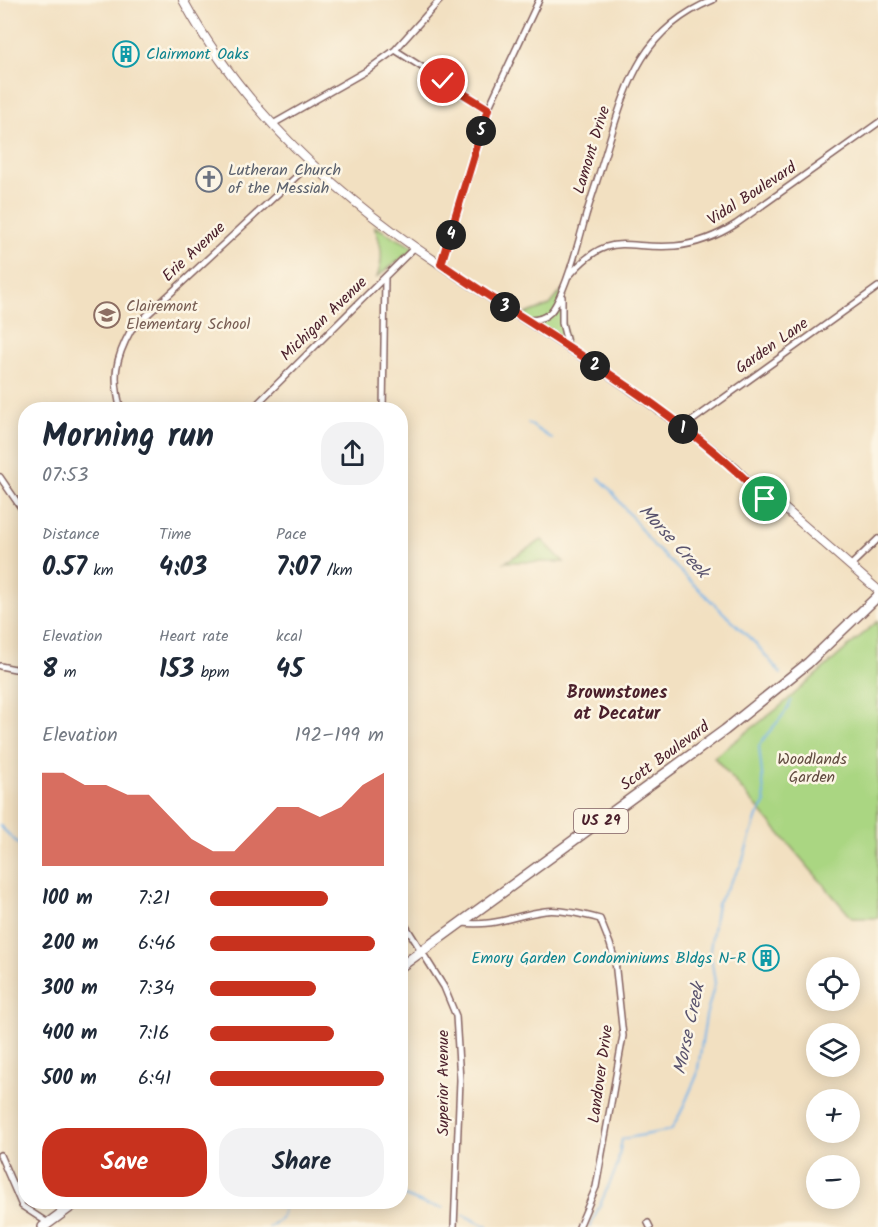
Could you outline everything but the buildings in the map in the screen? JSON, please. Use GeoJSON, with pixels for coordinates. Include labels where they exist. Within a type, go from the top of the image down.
{"type":"FeatureCollection","features":[{"type":"Feature","properties":{"kind":"highway","name":"Scott Boulevard"},"geometry":{"type":"LineString","coordinates":[[408,963],[725,730],[808,663],[878,596]]}},
{"type":"Feature","properties":{"kind":"highway"},"geometry":{"type":"LineString","coordinates":[[45,1225],[67,1209]]}},
{"type":"Feature","properties":{"kind":"main road"},"geometry":{"type":"LineString","coordinates":[[183,0],[202,35],[246,94],[311,163],[360,205],[415,247],[569,349],[682,428],[735,468],[765,499],[776,501],[878,590]]}},
{"type":"Feature","properties":{"kind":"street"},"geometry":{"type":"LineString","coordinates":[[273,124],[366,71],[395,50],[440,0]]}},
{"type":"Feature","properties":{"kind":"street"},"geometry":{"type":"LineString","coordinates":[[441,264],[488,109],[539,0]]}},
{"type":"Feature","properties":{"kind":"street","name":"Lamont Drive"},"geometry":{"type":"LineString","coordinates":[[525,320],[550,315],[555,309],[567,279],[622,100],[636,66],[671,24],[713,0]]}},
{"type":"Feature","properties":{"kind":"street"},"geometry":{"type":"LineString","coordinates":[[395,50],[488,109]]}},
{"type":"Feature","properties":{"kind":"street","name":"Vidal Boulevard"},"geometry":{"type":"LineString","coordinates":[[567,279],[585,259],[597,250],[609,246],[626,244],[678,246],[715,236],[736,224],[878,123]]}},
{"type":"Feature","properties":{"kind":"street","name":"Erie Avenue"},"geometry":{"type":"LineString","coordinates":[[119,402],[115,374],[122,347],[131,330],[311,163]]}},
{"type":"Feature","properties":{"kind":"street","name":"Michigan Avenue"},"geometry":{"type":"LineString","coordinates":[[259,402],[415,247]]}},
{"type":"Feature","properties":{"kind":"street"},"geometry":{"type":"LineString","coordinates":[[382,402],[384,278]]}},
{"type":"Feature","properties":{"kind":"street","name":"Garden Lane"},"geometry":{"type":"LineString","coordinates":[[682,428],[878,287]]}},
{"type":"Feature","properties":{"kind":"street"},"geometry":{"type":"LineString","coordinates":[[563,290],[561,315],[569,349]]}},
{"type":"Feature","properties":{"kind":"street"},"geometry":{"type":"LineString","coordinates":[[0,477],[18,500]]}},
{"type":"Feature","properties":{"kind":"street"},"geometry":{"type":"LineString","coordinates":[[850,566],[878,539]]}},
{"type":"Feature","properties":{"kind":"street"},"geometry":{"type":"LineString","coordinates":[[0,666],[18,669]]}},
{"type":"Feature","properties":{"kind":"street","name":"Landover Drive"},"geometry":{"type":"LineString","coordinates":[[462,923],[496,923],[546,911],[588,915],[600,919],[610,944],[615,961],[623,1036],[596,1187],[579,1227]]}},
{"type":"Feature","properties":{"kind":"street","name":"Superior Avenue"},"geometry":{"type":"LineString","coordinates":[[408,930],[444,987],[456,1016],[460,1080],[454,1227]]}},
{"type":"Feature","properties":{"kind":"street"},"geometry":{"type":"LineString","coordinates":[[0,1155],[18,1197]]}},
{"type":"Feature","properties":{"kind":"street"},"geometry":{"type":"LineString","coordinates":[[26,1209],[45,1225]]}},
{"type":"Feature","properties":{"kind":"green space"},"geometry":{"type":"Polygon","coordinates":[[[374,226],[415,248],[377,277],[381,264],[381,252],[374,226]]]}},
{"type":"Feature","properties":{"kind":"green space"},"geometry":{"type":"Polygon","coordinates":[[[563,289],[561,301],[568,349],[519,316],[550,305],[563,289]]]}},
{"type":"Feature","properties":{"kind":"green space"},"geometry":{"type":"Polygon","coordinates":[[[542,540],[564,562],[505,562],[542,540]]]}},
{"type":"Feature","properties":{"kind":"green space","name":"Woodlands Garden"},"geometry":{"type":"Polygon","coordinates":[[[878,621],[878,918],[852,918],[714,757],[777,709],[878,621]]]}},
{"type":"Feature","properties":{"kind":"waterway"},"geometry":{"type":"LineString","coordinates":[[528,423],[552,439]]}},
{"type":"Feature","properties":{"kind":"waterway","name":"Morse Creek"},"geometry":{"type":"LineString","coordinates":[[599,478],[654,546],[756,644],[781,674]]}},
{"type":"Feature","properties":{"kind":"waterway","name":"Morse Creek"},"geometry":{"type":"LineString","coordinates":[[590,1227],[617,1167],[622,1139],[671,1130],[697,1075],[706,1016],[715,983],[710,950],[717,904],[741,865],[757,816],[765,804],[759,746],[785,713],[791,701]]}},
{"type":"Feature","properties":{"kind":"waterway"},"geometry":{"type":"LineString","coordinates":[[0,826],[18,843]]}},
{"type":"Feature","properties":{"kind":"waterway"},"geometry":{"type":"LineString","coordinates":[[408,1197],[427,1205],[443,1208]]}},
{"type":"Feature","properties":{"kind":"waterway"},"geometry":{"type":"LineString","coordinates":[[269,1227],[281,1219],[284,1209]]}},
{"type":"Feature","properties":{"kind":"waterway"},"geometry":{"type":"LineString","coordinates":[[464,1215],[487,1227]]}},
{"type":"Feature","properties":{"kind":"place","name":"Clairmont Oaks"},"geometry":{"type":"Point","coordinates":[126,54]}},
{"type":"Feature","properties":{"kind":"place","name":"Lutheran Church of the Messiah"},"geometry":{"type":"Point","coordinates":[209,179]}},
{"type":"Feature","properties":{"kind":"place","name":"Clairemont Elementary School"},"geometry":{"type":"Point","coordinates":[107,315]}},
{"type":"Feature","properties":{"kind":"place","name":"Emory Garden Condominiums Bldgs N-R"},"geometry":{"type":"Point","coordinates":[766,958]}},
{"type":"Feature","properties":{"kind":"district","name":"Brownstones at Decatur"},"geometry":{"type":"Point","coordinates":[617,703]}},
{"type":"Feature","properties":{"kind":"route"},"geometry":{"type":"LineString","coordinates":[[443,81],[488,109],[441,264],[646,401],[735,468],[765,499]]}}]}
